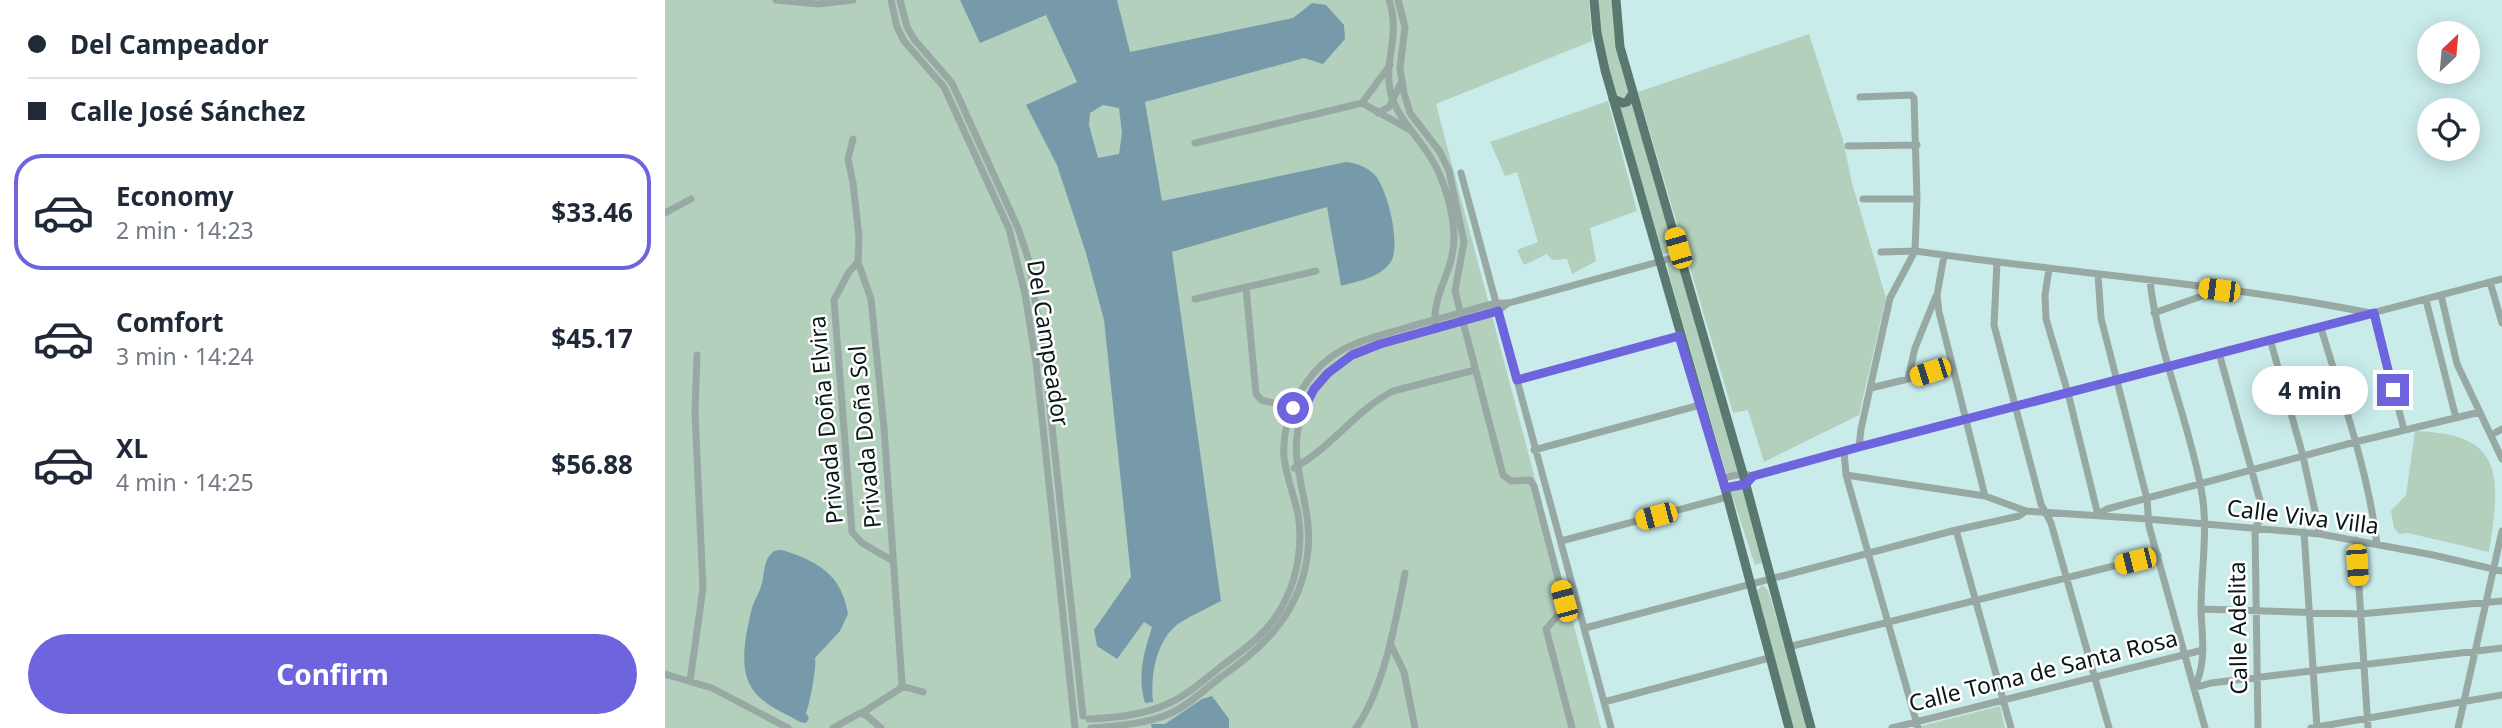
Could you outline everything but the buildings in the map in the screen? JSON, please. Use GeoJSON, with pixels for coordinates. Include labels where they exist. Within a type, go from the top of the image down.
{"type":"FeatureCollection","features":[{"type":"Feature","properties":{"kind":"main road"},"geometry":{"type":"LineString","coordinates":[[1594,0],[1597,33],[1613,99],[1722,478],[1789,728]]}},
{"type":"Feature","properties":{"kind":"main road"},"geometry":{"type":"LineString","coordinates":[[1616,0],[1620,47],[1744,479],[1811,728]]}},
{"type":"Feature","properties":{"kind":"main road"},"geometry":{"type":"LineString","coordinates":[[1603,61],[1614,57],[1625,65]]}},
{"type":"Feature","properties":{"kind":"main road"},"geometry":{"type":"LineString","coordinates":[[1613,99],[1627,102],[1633,93]]}},
{"type":"Feature","properties":{"kind":"street"},"geometry":{"type":"LineString","coordinates":[[776,0],[818,4],[853,0]]}},
{"type":"Feature","properties":{"kind":"street","name":"Del Campeador"},"geometry":{"type":"LineString","coordinates":[[891,0],[897,27],[904,41],[944,87],[1009,229],[1016,251],[1041,401],[1074,725]]}},
{"type":"Feature","properties":{"kind":"street","name":"Del Campeador"},"geometry":{"type":"LineString","coordinates":[[899,0],[907,27],[914,39],[953,83],[1023,240],[1029,261],[1041,328],[1086,717],[1091,728],[1169,714],[1263,645],[1282,623],[1305,569],[1309,538],[1297,466],[1296,436],[1303,411],[1320,381],[1343,360],[1370,348],[1435,329],[1462,317]]}},
{"type":"Feature","properties":{"kind":"street"},"geometry":{"type":"LineString","coordinates":[[1388,0],[1395,28],[1390,65],[1394,94],[1412,131],[1433,160],[1441,178],[1452,221],[1452,264],[1434,309],[1435,329]]}},
{"type":"Feature","properties":{"kind":"street"},"geometry":{"type":"LineString","coordinates":[[1398,0],[1405,27],[1401,83],[1406,104],[1416,122],[1440,152],[1449,171],[1464,242],[1462,263],[1455,284],[1503,475],[1511,481],[1530,480],[1534,486],[1564,601],[1560,613],[1546,629],[1572,728]]}},
{"type":"Feature","properties":{"kind":"street"},"geometry":{"type":"LineString","coordinates":[[917,58],[925,52]]}},
{"type":"Feature","properties":{"kind":"street"},"geometry":{"type":"LineString","coordinates":[[1195,143],[1361,103],[1390,65]]}},
{"type":"Feature","properties":{"kind":"street"},"geometry":{"type":"LineString","coordinates":[[1377,113],[1386,111],[1401,83]]}},
{"type":"Feature","properties":{"kind":"street"},"geometry":{"type":"LineString","coordinates":[[1375,86],[1394,94],[1406,104]]}},
{"type":"Feature","properties":{"kind":"street"},"geometry":{"type":"LineString","coordinates":[[1859,447],[1890,299],[1915,251],[1917,199],[1913,96],[1860,97]]}},
{"type":"Feature","properties":{"kind":"street"},"geometry":{"type":"LineString","coordinates":[[1361,103],[1412,131]]}},
{"type":"Feature","properties":{"kind":"street","name":"Privada Doña Sol"},"geometry":{"type":"LineString","coordinates":[[853,139],[848,159],[858,224],[858,262],[871,299],[902,686]]}},
{"type":"Feature","properties":{"kind":"street"},"geometry":{"type":"LineString","coordinates":[[1848,146],[1917,145]]}},
{"type":"Feature","properties":{"kind":"street"},"geometry":{"type":"LineString","coordinates":[[1461,173],[1611,728]]}},
{"type":"Feature","properties":{"kind":"street"},"geometry":{"type":"LineString","coordinates":[[665,213],[691,199]]}},
{"type":"Feature","properties":{"kind":"street"},"geometry":{"type":"LineString","coordinates":[[1863,199],[1917,199]]}},
{"type":"Feature","properties":{"kind":"street"},"geometry":{"type":"LineString","coordinates":[[1881,252],[1915,251],[2374,313]]}},
{"type":"Feature","properties":{"kind":"street"},"geometry":{"type":"LineString","coordinates":[[1462,317],[1496,302],[1509,303],[1680,256]]}},
{"type":"Feature","properties":{"kind":"street"},"geometry":{"type":"LineString","coordinates":[[1907,379],[1915,348],[1937,295],[1944,256]]}},
{"type":"Feature","properties":{"kind":"street","name":"Privada Doña Elvira"},"geometry":{"type":"LineString","coordinates":[[858,262],[849,272],[834,300],[852,532],[862,543],[894,561]]}},
{"type":"Feature","properties":{"kind":"street"},"geometry":{"type":"LineString","coordinates":[[1997,262],[1994,325],[2041,504],[2051,523],[2109,728]]}},
{"type":"Feature","properties":{"kind":"street"},"geometry":{"type":"LineString","coordinates":[[2049,269],[2045,308],[2098,515],[2107,509],[2201,486],[2303,456],[2480,412]]}},
{"type":"Feature","properties":{"kind":"street"},"geometry":{"type":"LineString","coordinates":[[1195,299],[1316,271]]}},
{"type":"Feature","properties":{"kind":"street"},"geometry":{"type":"LineString","coordinates":[[2098,275],[2101,318],[2147,499],[2148,519],[2205,728]]}},
{"type":"Feature","properties":{"kind":"street"},"geometry":{"type":"LineString","coordinates":[[1561,541],[1726,493],[1744,479],[1753,476],[2502,279]]}},
{"type":"Feature","properties":{"kind":"street"},"geometry":{"type":"LineString","coordinates":[[2150,281],[2154,313],[2201,486],[2205,515],[2201,609],[2203,650],[2200,676],[2194,688]]}},
{"type":"Feature","properties":{"kind":"street"},"geometry":{"type":"LineString","coordinates":[[2490,282],[2502,323]]}},
{"type":"Feature","properties":{"kind":"street"},"geometry":{"type":"LineString","coordinates":[[1445,283],[1455,284]]}},
{"type":"Feature","properties":{"kind":"street"},"geometry":{"type":"LineString","coordinates":[[1246,288],[1257,394],[1261,400],[1303,411]]}},
{"type":"Feature","properties":{"kind":"street"},"geometry":{"type":"LineString","coordinates":[[2154,313],[2219,290]]}},
{"type":"Feature","properties":{"kind":"street"},"geometry":{"type":"LineString","coordinates":[[1937,295],[1951,366],[1985,496]]}},
{"type":"Feature","properties":{"kind":"street"},"geometry":{"type":"LineString","coordinates":[[2441,295],[2455,357],[2502,458]]}},
{"type":"Feature","properties":{"kind":"street"},"geometry":{"type":"LineString","coordinates":[[2426,300],[2456,418]]}},
{"type":"Feature","properties":{"kind":"street"},"geometry":{"type":"LineString","coordinates":[[1462,317],[1498,311],[1509,303]]}},
{"type":"Feature","properties":{"kind":"street"},"geometry":{"type":"LineString","coordinates":[[2374,313],[2404,430]]}},
{"type":"Feature","properties":{"kind":"street","name":"Del Campeador"},"geometry":{"type":"LineString","coordinates":[[1074,725],[1079,716],[1155,708],[1184,695],[1256,640],[1275,620],[1293,594],[1299,556],[1299,528],[1287,471],[1284,441],[1293,408],[1314,374],[1339,352],[1360,342],[1434,319],[1462,317]]}},
{"type":"Feature","properties":{"kind":"street"},"geometry":{"type":"LineString","coordinates":[[2321,328],[2355,442],[2375,523],[2377,544]]}},
{"type":"Feature","properties":{"kind":"street"},"geometry":{"type":"LineString","coordinates":[[1517,380],[1679,336]]}},
{"type":"Feature","properties":{"kind":"street"},"geometry":{"type":"LineString","coordinates":[[2270,339],[2303,456],[2320,534]]}},
{"type":"Feature","properties":{"kind":"street","name":"Calle Adelita"},"geometry":{"type":"LineString","coordinates":[[2219,353],[2261,504],[2261,519],[2255,528],[2257,728]]}},
{"type":"Feature","properties":{"kind":"street"},"geometry":{"type":"LineString","coordinates":[[689,681],[703,588],[695,413],[697,355]]}},
{"type":"Feature","properties":{"kind":"street"},"geometry":{"type":"LineString","coordinates":[[1871,388],[1951,366]]}},
{"type":"Feature","properties":{"kind":"street"},"geometry":{"type":"LineString","coordinates":[[1287,471],[1335,439],[1382,397],[1393,391],[1475,370]]}},
{"type":"Feature","properties":{"kind":"street"},"geometry":{"type":"LineString","coordinates":[[1041,401],[1050,400]]}},
{"type":"Feature","properties":{"kind":"street"},"geometry":{"type":"LineString","coordinates":[[1534,450],[1700,405]]}},
{"type":"Feature","properties":{"kind":"street"},"geometry":{"type":"LineString","coordinates":[[2491,435],[2502,429]]}},
{"type":"Feature","properties":{"kind":"street"},"geometry":{"type":"LineString","coordinates":[[1845,451],[1846,475],[1917,725]]}},
{"type":"Feature","properties":{"kind":"street"},"geometry":{"type":"LineString","coordinates":[[1846,475],[1985,496],[2026,511]]}},
{"type":"Feature","properties":{"kind":"street"},"geometry":{"type":"LineString","coordinates":[[1722,478],[1744,479]]}},
{"type":"Feature","properties":{"kind":"street"},"geometry":{"type":"LineString","coordinates":[[1051,501],[1061,501]]}},
{"type":"Feature","properties":{"kind":"street"},"geometry":{"type":"LineString","coordinates":[[1585,628],[1956,530],[2019,516],[2026,511]]}},
{"type":"Feature","properties":{"kind":"street","name":"Calle Viva Villa"},"geometry":{"type":"LineString","coordinates":[[2026,511],[2304,532],[2377,544],[2498,570]]}},
{"type":"Feature","properties":{"kind":"street"},"geometry":{"type":"LineString","coordinates":[[1956,530],[2011,728]]}},
{"type":"Feature","properties":{"kind":"street"},"geometry":{"type":"LineString","coordinates":[[2458,728],[2486,603],[2498,570],[2502,531]]}},
{"type":"Feature","properties":{"kind":"street"},"geometry":{"type":"LineString","coordinates":[[2304,532],[2315,727],[2502,695]]}},
{"type":"Feature","properties":{"kind":"street"},"geometry":{"type":"LineString","coordinates":[[2356,540],[2368,728]]}},
{"type":"Feature","properties":{"kind":"street"},"geometry":{"type":"LineString","coordinates":[[1788,647],[2158,555]]}},
{"type":"Feature","properties":{"kind":"street"},"geometry":{"type":"LineString","coordinates":[[1356,728],[1373,696],[1391,645],[1405,573]]}},
{"type":"Feature","properties":{"kind":"street"},"geometry":{"type":"LineString","coordinates":[[2201,609],[2360,614],[2502,601]]}},
{"type":"Feature","properties":{"kind":"street"},"geometry":{"type":"LineString","coordinates":[[1062,603],[1072,602]]}},
{"type":"Feature","properties":{"kind":"street"},"geometry":{"type":"LineString","coordinates":[[1391,645],[1404,672],[1415,728]]}},
{"type":"Feature","properties":{"kind":"street"},"geometry":{"type":"LineString","coordinates":[[2194,688],[2211,683],[2502,648]]}},
{"type":"Feature","properties":{"kind":"street","name":"Calle Toma de Santa Rosa"},"geometry":{"type":"LineString","coordinates":[[1892,728],[1917,725],[2003,700],[2203,650]]}},
{"type":"Feature","properties":{"kind":"street"},"geometry":{"type":"LineString","coordinates":[[1604,702],[1769,658]]}},
{"type":"Feature","properties":{"kind":"street"},"geometry":{"type":"LineString","coordinates":[[665,674],[736,699],[788,728]]}},
{"type":"Feature","properties":{"kind":"street"},"geometry":{"type":"LineString","coordinates":[[833,728],[857,713],[862,713],[902,686],[923,692]]}},
{"type":"Feature","properties":{"kind":"street"},"geometry":{"type":"LineString","coordinates":[[862,713],[881,728]]}},
{"type":"Feature","properties":{"kind":"green space"},"geometry":{"type":"Polygon","coordinates":[[[665,0],[1589,0],[1592,41],[1436,104],[1601,728],[665,728],[665,0]]]}},
{"type":"Feature","properties":{"kind":"green space"},"geometry":{"type":"Polygon","coordinates":[[[1599,0],[1612,0],[1615,39],[1621,68],[1676,251],[1663,254],[1605,58],[1599,0]]]}},
{"type":"Feature","properties":{"kind":"green space"},"geometry":{"type":"Polygon","coordinates":[[[1809,34],[1843,140],[1852,183],[1886,298],[1859,415],[1764,462],[1748,410],[1733,413],[1638,92],[1809,34]]]}},
{"type":"Feature","properties":{"kind":"green space"},"geometry":{"type":"Polygon","coordinates":[[[1608,101],[1637,211],[1590,228],[1596,261],[1572,274],[1567,259],[1552,260],[1547,254],[1524,265],[1517,250],[1538,242],[1517,172],[1505,176],[1490,142],[1608,101]]]}},
{"type":"Feature","properties":{"kind":"green space"},"geometry":{"type":"Polygon","coordinates":[[[1673,260],[1682,276],[1740,473],[1726,473],[1669,275],[1667,262],[1673,260]]]}},
{"type":"Feature","properties":{"kind":"green space"},"geometry":{"type":"Polygon","coordinates":[[[2415,431],[2444,434],[2465,440],[2480,449],[2489,462],[2494,479],[2495,499],[2489,552],[2408,533],[2399,534],[2394,528],[2391,511],[2406,495],[2415,431]]]}},
{"type":"Feature","properties":{"kind":"green space"},"geometry":{"type":"Polygon","coordinates":[[[1743,487],[1766,561],[1755,565],[1730,489],[1743,487]]]}},
{"type":"Feature","properties":{"kind":"green space"},"geometry":{"type":"Polygon","coordinates":[[[1762,585],[1768,590],[1809,728],[1793,728],[1757,591],[1762,585]]]}},
{"type":"Feature","properties":{"kind":"green space"},"geometry":{"type":"Polygon","coordinates":[[[2000,706],[2005,728],[1921,726],[2000,706]]]}},
{"type":"Feature","properties":{"kind":"water"},"geometry":{"type":"Polygon","coordinates":[[[960,0],[1117,0],[1130,52],[1293,18],[1312,3],[1326,5],[1344,25],[1345,39],[1323,64],[1304,58],[1145,102],[1162,201],[1346,162],[1369,170],[1380,182],[1389,205],[1395,245],[1390,263],[1380,272],[1341,286],[1327,207],[1172,252],[1221,601],[1181,622],[1166,637],[1154,668],[1153,702],[1145,703],[1142,683],[1144,655],[1152,627],[1144,622],[1117,659],[1097,646],[1094,630],[1131,577],[1104,320],[1086,253],[1057,165],[1026,105],[1077,82],[1046,15],[980,43],[960,0]],[[1103,105],[1090,113],[1089,125],[1098,158],[1119,154],[1122,133],[1119,108],[1103,105]]]}},
{"type":"Feature","properties":{"kind":"water"},"geometry":{"type":"Polygon","coordinates":[[[782,550],[806,559],[826,571],[840,589],[848,614],[840,631],[815,658],[813,685],[806,713],[809,718],[806,723],[765,702],[753,690],[746,675],[745,646],[753,605],[769,556],[782,550]]]}},
{"type":"Feature","properties":{"kind":"water"},"geometry":{"type":"Polygon","coordinates":[[[1212,696],[1229,719],[1229,728],[1152,728],[1151,724],[1165,724],[1202,699],[1212,696]]]}},
{"type":"Feature","properties":{"kind":"route"},"geometry":{"type":"LineString","coordinates":[[1293,408],[1303,411],[1314,389],[1336,365],[1352,355],[1380,344],[1498,311],[1517,380],[1679,336],[1725,488],[1746,484],[1753,476],[1859,447],[2374,313],[2393,390]]}}]}
